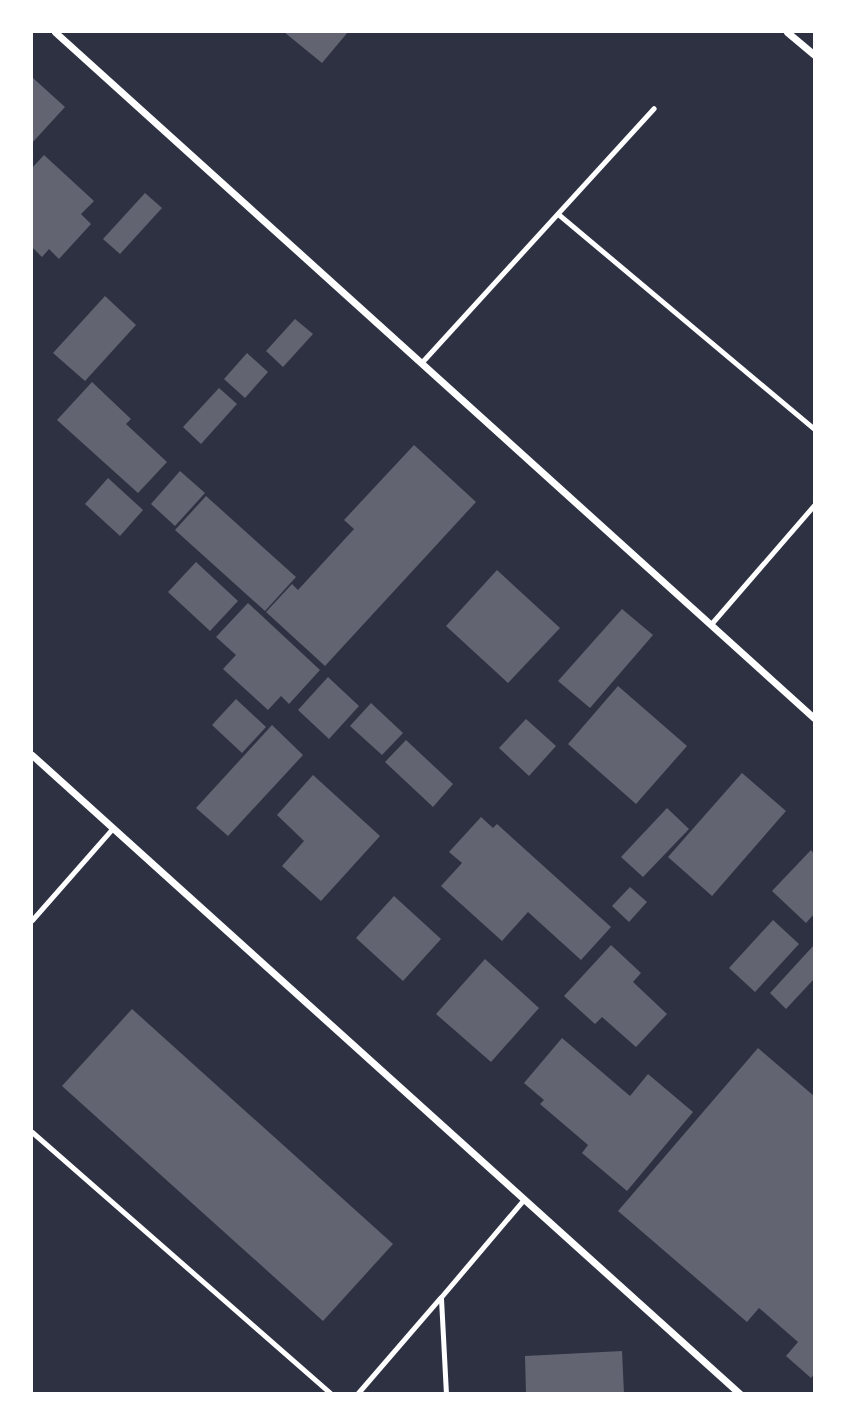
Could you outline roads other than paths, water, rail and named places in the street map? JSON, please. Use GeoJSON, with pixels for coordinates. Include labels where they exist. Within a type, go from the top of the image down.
{"type":"FeatureCollection","features":[{"type":"Feature","properties":{"kind":"street"},"geometry":{"type":"LineString","coordinates":[[55,32],[814,718]]}},
{"type":"Feature","properties":{"kind":"street"},"geometry":{"type":"LineString","coordinates":[[787,32],[814,55]]}},
{"type":"Feature","properties":{"kind":"street"},"geometry":{"type":"LineString","coordinates":[[32,755],[740,1394]]}},
{"type":"Feature","properties":{"kind":"lane"},"geometry":{"type":"LineString","coordinates":[[421,363],[654,108]]}},
{"type":"Feature","properties":{"kind":"lane"},"geometry":{"type":"LineString","coordinates":[[558,214],[814,429]]}},
{"type":"Feature","properties":{"kind":"lane"},"geometry":{"type":"LineString","coordinates":[[711,624],[814,505]]}},
{"type":"Feature","properties":{"kind":"lane"},"geometry":{"type":"LineString","coordinates":[[32,920],[112,828]]}},
{"type":"Feature","properties":{"kind":"lane"},"geometry":{"type":"LineString","coordinates":[[32,1132],[331,1394]]}},
{"type":"Feature","properties":{"kind":"lane"},"geometry":{"type":"LineString","coordinates":[[357,1394],[524,1199]]}},
{"type":"Feature","properties":{"kind":"lane"},"geometry":{"type":"LineString","coordinates":[[441,1297],[446,1394]]}}]}
